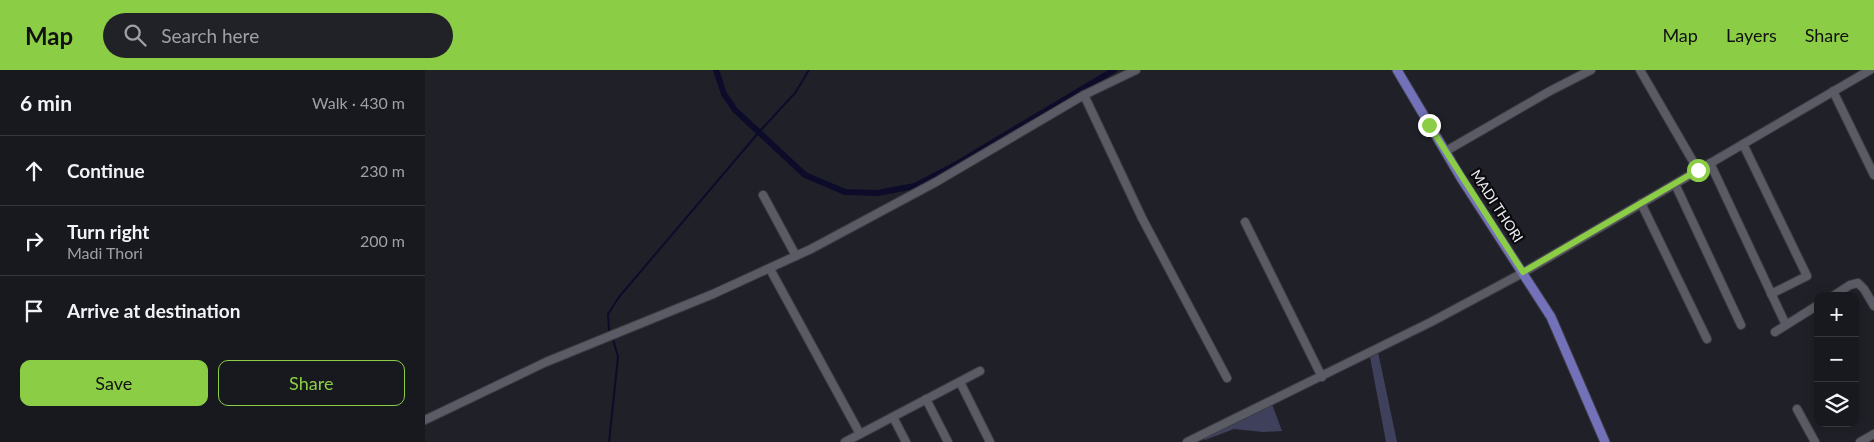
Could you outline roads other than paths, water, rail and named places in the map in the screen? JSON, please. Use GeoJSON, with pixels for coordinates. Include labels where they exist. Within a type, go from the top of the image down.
{"type":"FeatureCollection","features":[{"type":"Feature","properties":{"kind":"main road","name":"MADI THORI"},"geometry":{"type":"LineString","coordinates":[[1397,70],[1551,317],[1605,442]]}},
{"type":"Feature","properties":{"kind":"street"},"geometry":{"type":"LineString","coordinates":[[425,420],[546,362],[770,269],[936,182],[1084,95],[1136,70]]}},
{"type":"Feature","properties":{"kind":"street"},"geometry":{"type":"LineString","coordinates":[[1446,151],[1550,90],[1591,70]]}},
{"type":"Feature","properties":{"kind":"street"},"geometry":{"type":"LineString","coordinates":[[1640,70],[1698,170]]}},
{"type":"Feature","properties":{"kind":"street"},"geometry":{"type":"LineString","coordinates":[[1187,442],[1322,376],[1523,272],[1870,70]]}},
{"type":"Feature","properties":{"kind":"street"},"geometry":{"type":"LineString","coordinates":[[1833,91],[1874,175]]}},
{"type":"Feature","properties":{"kind":"street"},"geometry":{"type":"LineString","coordinates":[[1084,95],[1142,218],[1227,378]]}},
{"type":"Feature","properties":{"kind":"street"},"geometry":{"type":"LineString","coordinates":[[1743,144],[1807,276],[1771,294]]}},
{"type":"Feature","properties":{"kind":"street"},"geometry":{"type":"LineString","coordinates":[[1710,163],[1786,325]]}},
{"type":"Feature","properties":{"kind":"street"},"geometry":{"type":"LineString","coordinates":[[1675,184],[1741,325]]}},
{"type":"Feature","properties":{"kind":"street"},"geometry":{"type":"LineString","coordinates":[[763,195],[796,256]]}},
{"type":"Feature","properties":{"kind":"street"},"geometry":{"type":"LineString","coordinates":[[1641,203],[1707,339]]}},
{"type":"Feature","properties":{"kind":"street"},"geometry":{"type":"LineString","coordinates":[[1245,222],[1322,376]]}},
{"type":"Feature","properties":{"kind":"street"},"geometry":{"type":"LineString","coordinates":[[770,269],[860,434]]}},
{"type":"Feature","properties":{"kind":"street"},"geometry":{"type":"LineString","coordinates":[[1839,292],[1850,285],[1858,283],[1864,288],[1874,306]]}},
{"type":"Feature","properties":{"kind":"street"},"geometry":{"type":"LineString","coordinates":[[1775,332],[1814,308]]}},
{"type":"Feature","properties":{"kind":"street"},"geometry":{"type":"LineString","coordinates":[[845,442],[980,371]]}},
{"type":"Feature","properties":{"kind":"street"},"geometry":{"type":"LineString","coordinates":[[959,382],[990,442]]}},
{"type":"Feature","properties":{"kind":"street"},"geometry":{"type":"LineString","coordinates":[[926,399],[948,442]]}},
{"type":"Feature","properties":{"kind":"street"},"geometry":{"type":"LineString","coordinates":[[1797,409],[1815,442]]}},
{"type":"Feature","properties":{"kind":"street"},"geometry":{"type":"LineString","coordinates":[[893,417],[906,442]]}},
{"type":"Feature","properties":{"kind":"street"},"geometry":{"type":"LineString","coordinates":[[1864,441],[1874,434]]}},
{"type":"Feature","properties":{"kind":"waterway"},"geometry":{"type":"LineString","coordinates":[[716,70],[724,94],[735,110],[805,175],[845,192],[877,193],[915,186],[955,165],[1114,70]]}},
{"type":"Feature","properties":{"kind":"waterway"},"geometry":{"type":"LineString","coordinates":[[609,330],[608,314],[619,297],[759,132],[795,93],[809,70]]}},
{"type":"Feature","properties":{"kind":"waterway"},"geometry":{"type":"LineString","coordinates":[[609,442],[618,357],[613,339]]}}]}
